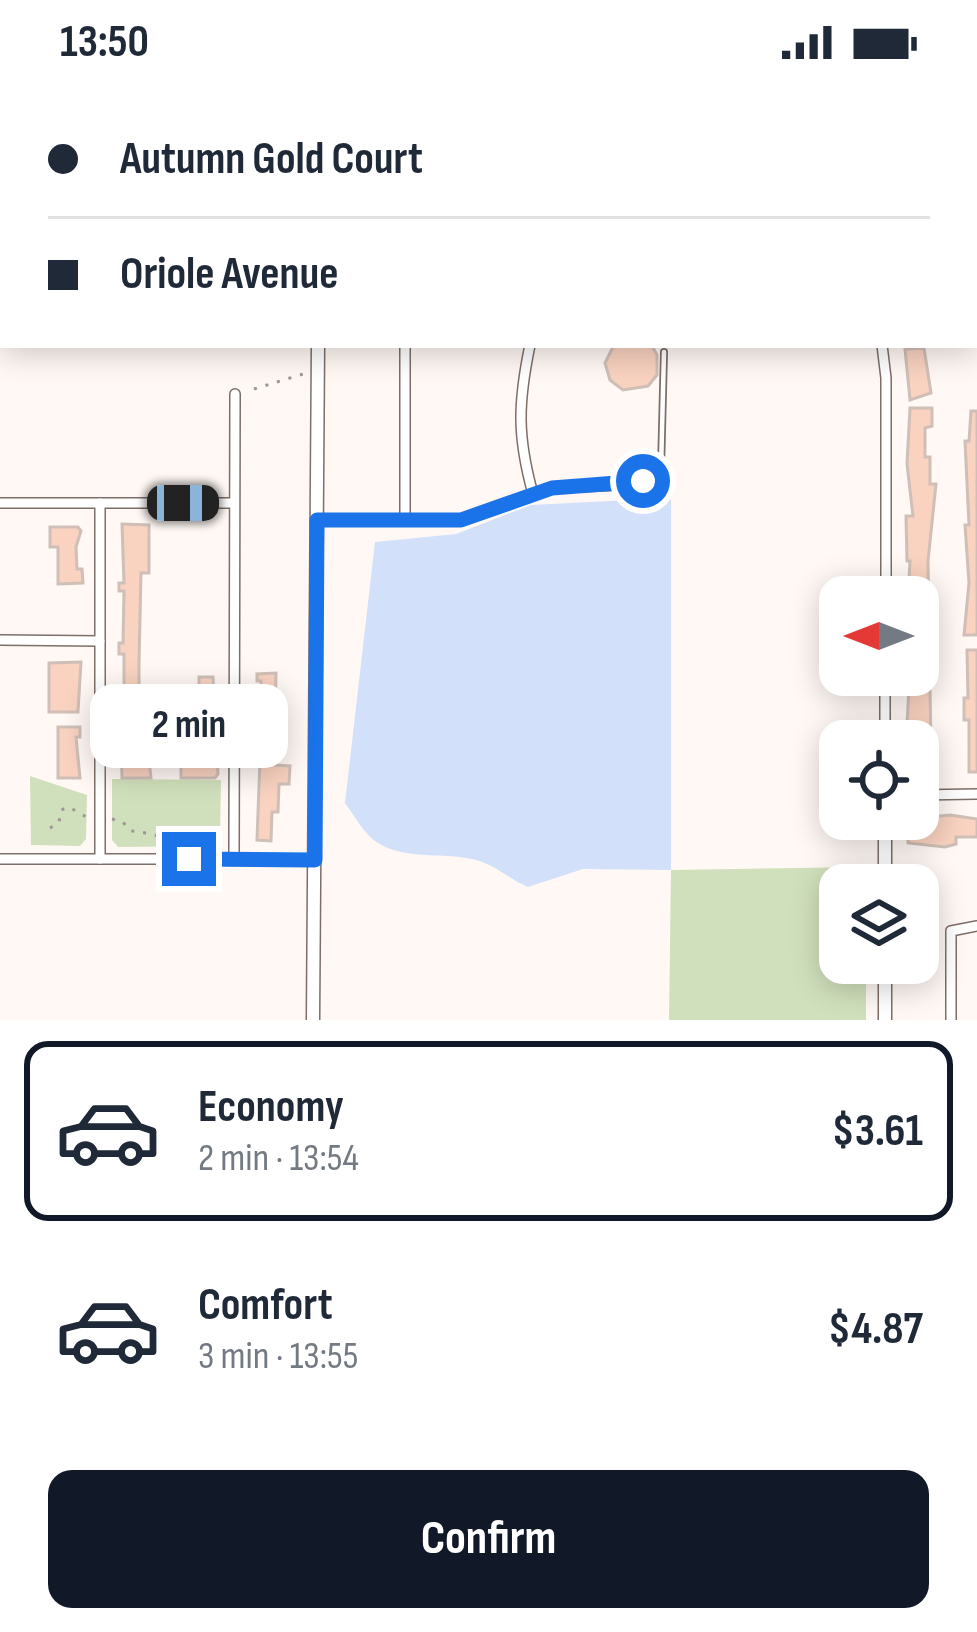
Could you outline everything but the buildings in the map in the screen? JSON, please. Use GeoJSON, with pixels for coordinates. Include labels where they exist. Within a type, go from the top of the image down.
{"type":"FeatureCollection","features":[{"type":"Feature","properties":{"kind":"street"},"geometry":{"type":"LineString","coordinates":[[314,1020],[319,348]]}},
{"type":"Feature","properties":{"kind":"street"},"geometry":{"type":"LineString","coordinates":[[405,348],[405,521]]}},
{"type":"Feature","properties":{"kind":"street"},"geometry":{"type":"LineString","coordinates":[[529,348],[518,401],[520,447],[533,494]]}},
{"type":"Feature","properties":{"kind":"street"},"geometry":{"type":"LineString","coordinates":[[882,348],[886,576]]}},
{"type":"Feature","properties":{"kind":"street"},"geometry":{"type":"LineString","coordinates":[[234,859],[236,394]]}},
{"type":"Feature","properties":{"kind":"street"},"geometry":{"type":"LineString","coordinates":[[317,520],[461,520],[552,488],[622,485]]}},
{"type":"Feature","properties":{"kind":"street"},"geometry":{"type":"LineString","coordinates":[[0,503],[234,503]]}},
{"type":"Feature","properties":{"kind":"street"},"geometry":{"type":"LineString","coordinates":[[100,503],[100,859]]}},
{"type":"Feature","properties":{"kind":"street"},"geometry":{"type":"LineString","coordinates":[[0,640],[100,641]]}},
{"type":"Feature","properties":{"kind":"street"},"geometry":{"type":"LineString","coordinates":[[939,795],[977,794]]}},
{"type":"Feature","properties":{"kind":"street"},"geometry":{"type":"LineString","coordinates":[[0,860],[315,860]]}},
{"type":"Feature","properties":{"kind":"street"},"geometry":{"type":"LineString","coordinates":[[951,1020],[951,931],[977,926]]}},
{"type":"Feature","properties":{"kind":"street"},"geometry":{"type":"LineString","coordinates":[[885,984],[885,1020]]}},
{"type":"Feature","properties":{"kind":"lane"},"geometry":{"type":"LineString","coordinates":[[622,485],[643,481],[661,469],[664,352]]}},
{"type":"Feature","properties":{"kind":"path"},"geometry":{"type":"LineString","coordinates":[[254,388],[303,374]]}},
{"type":"Feature","properties":{"kind":"path"},"geometry":{"type":"LineString","coordinates":[[50,828],[59,823],[61,810],[69,807],[88,818]]}},
{"type":"Feature","properties":{"kind":"path"},"geometry":{"type":"LineString","coordinates":[[110,819],[123,822],[130,831],[140,829],[166,837],[170,848]]}},
{"type":"Feature","properties":{"kind":"green space"},"geometry":{"type":"Polygon","coordinates":[[[30,776],[87,795],[86,839],[80,846],[31,845],[30,776]]]}},
{"type":"Feature","properties":{"kind":"green space"},"geometry":{"type":"Polygon","coordinates":[[[112,779],[221,780],[220,839],[211,846],[118,847],[112,840],[112,779]]]}},
{"type":"Feature","properties":{"kind":"green space"},"geometry":{"type":"Polygon","coordinates":[[[819,868],[819,984],[866,984],[866,1020],[669,1020],[671,870],[819,868]]]}},
{"type":"Feature","properties":{"kind":"water"},"geometry":{"type":"Polygon","coordinates":[[[671,498],[671,870],[583,869],[528,887],[473,859],[401,852],[371,837],[345,803],[375,542],[456,534],[531,505],[671,498]]]}},
{"type":"Feature","properties":{"kind":"route"},"geometry":{"type":"LineString","coordinates":[[189,859],[315,860],[317,520],[461,520],[552,488],[643,481]]}}]}
